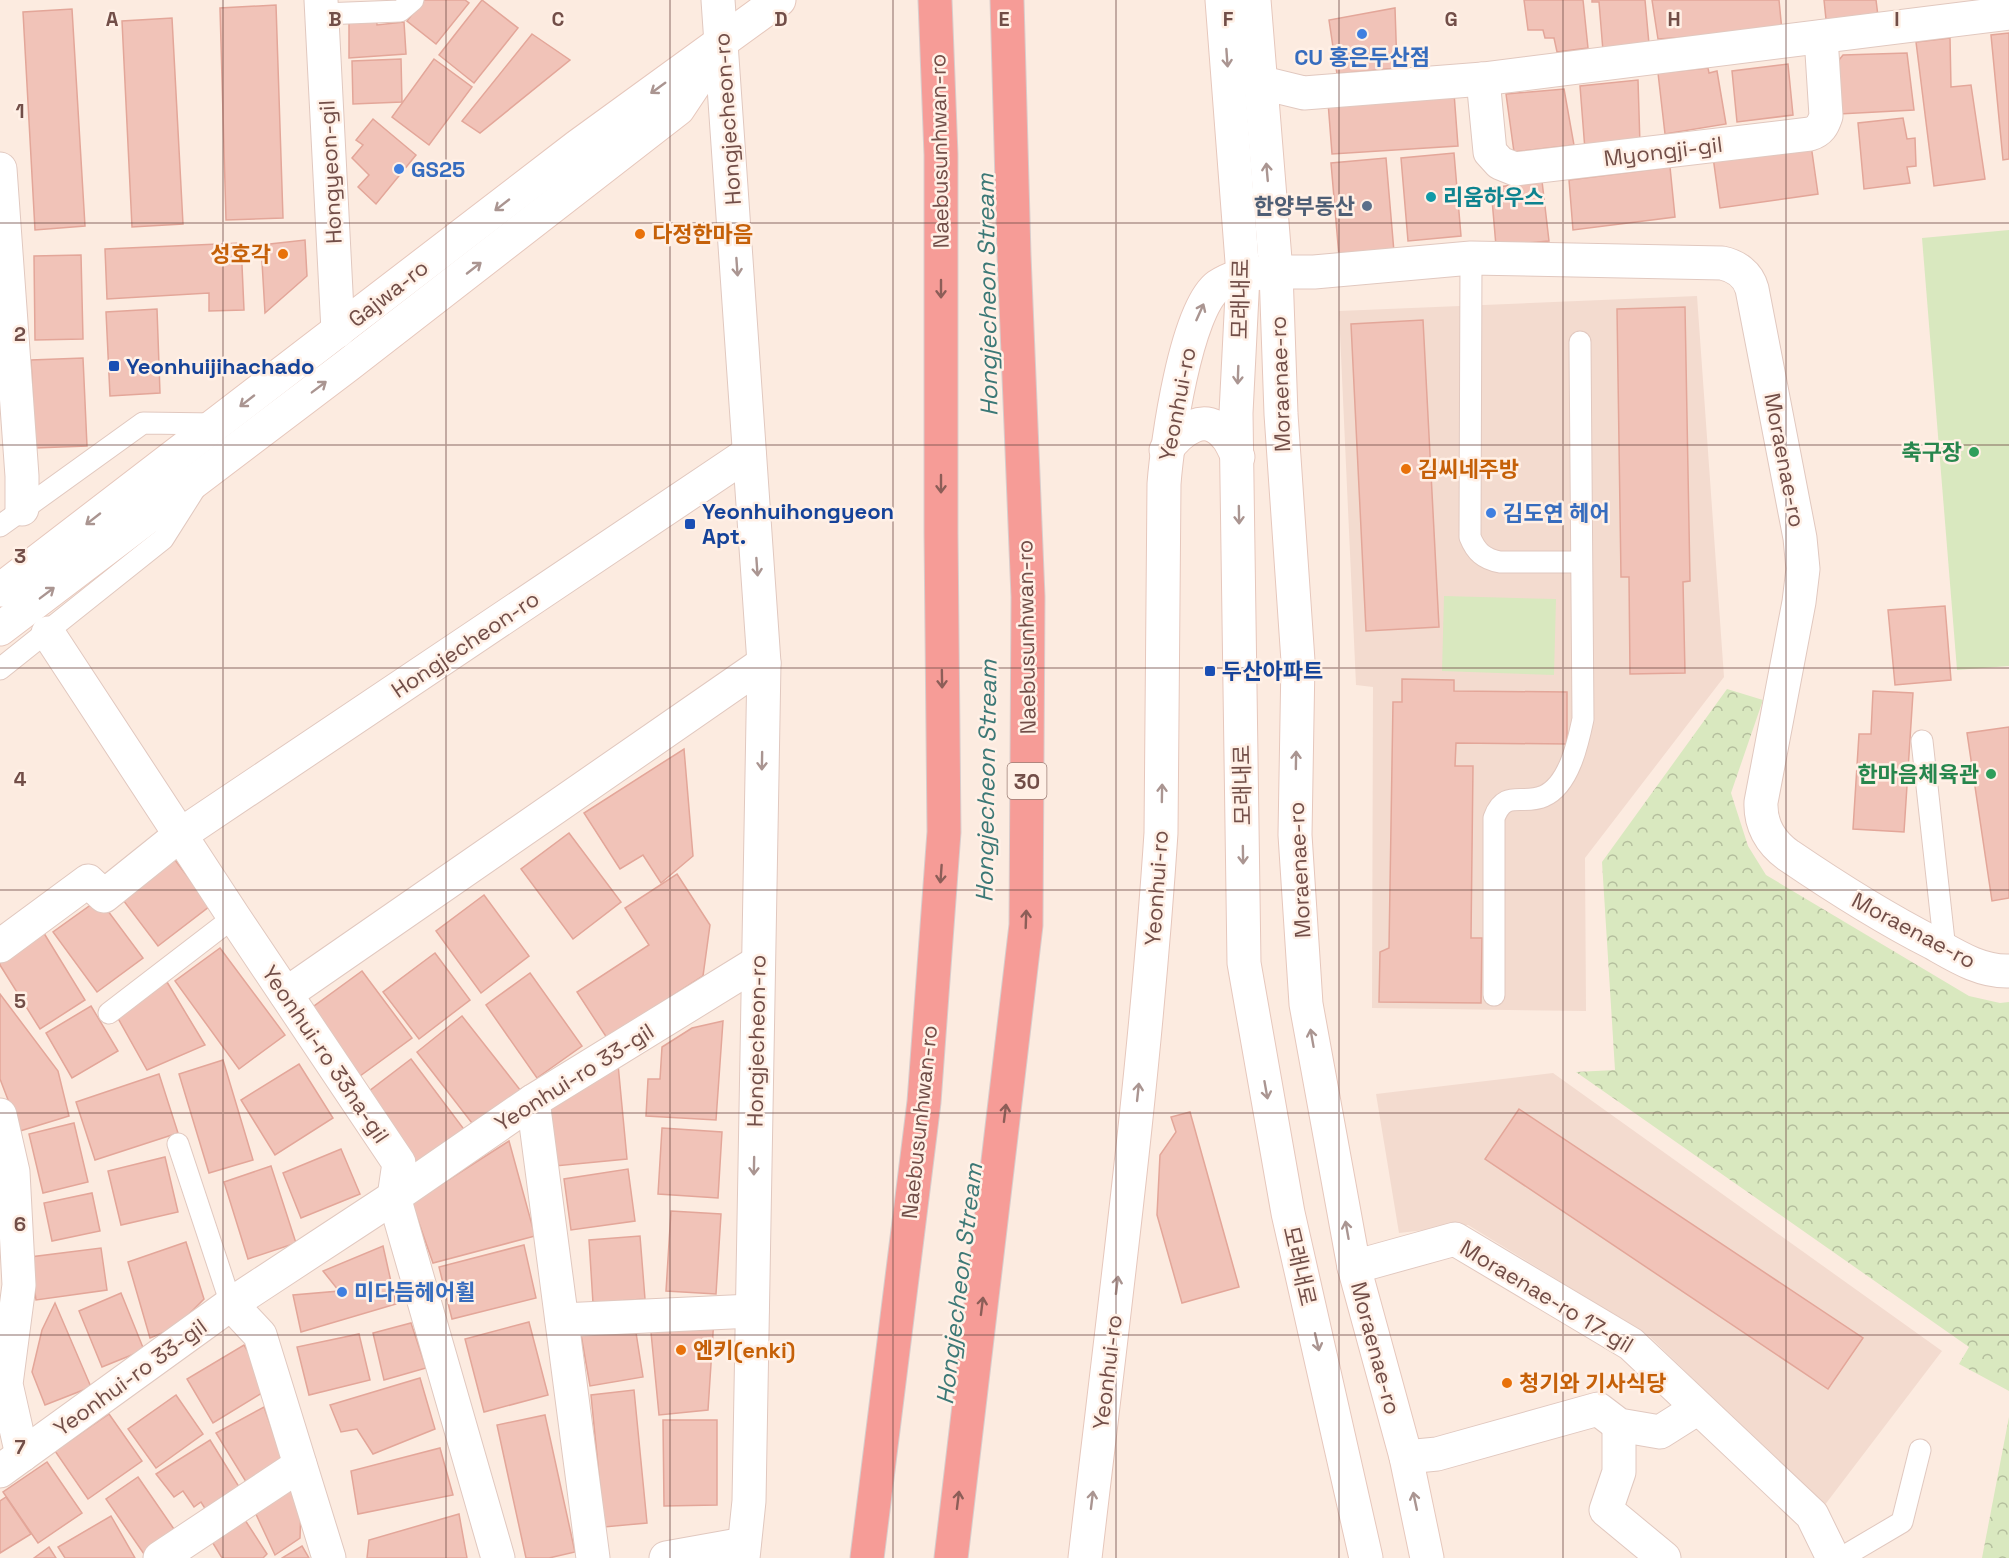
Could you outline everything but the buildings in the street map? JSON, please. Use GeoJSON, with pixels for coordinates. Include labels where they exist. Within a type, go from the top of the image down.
{"type":"FeatureCollection","features":[{"type":"Feature","properties":{"kind":"highway","name":"Naebusunhwan-ro"},"geometry":{"type":"LineString","coordinates":[[867,1558],[924,1102],[944,832],[940,533],[941,155],[935,0]]}},
{"type":"Feature","properties":{"kind":"highway","name":"Naebusunhwan-ro"},"geometry":{"type":"LineString","coordinates":[[951,1558],[1026,925],[1028,597],[1014,255],[1007,0]]}},
{"type":"Feature","properties":{"kind":"street","name":"Hongjecheon-ro"},"geometry":{"type":"LineString","coordinates":[[666,1558],[743,1551],[748,1501],[764,663],[718,0]]}},
{"type":"Feature","properties":{"kind":"street","name":"Gajwa-ro"},"geometry":{"type":"LineString","coordinates":[[0,590],[578,146],[779,0]]}},
{"type":"Feature","properties":{"kind":"street","name":"모래내로"},"geometry":{"type":"LineString","coordinates":[[1222,0],[1243,275],[1236,413],[1244,963],[1288,1213],[1366,1558]]}},
{"type":"Feature","properties":{"kind":"street","name":"Moraenae-ro"},"geometry":{"type":"LineString","coordinates":[[1254,0],[1276,272],[1281,414],[1298,661],[1295,835],[1306,1004],[1354,1267],[1406,1457],[1427,1558]]}},
{"type":"Feature","properties":{"kind":"street","name":"Hongyeon-gil"},"geometry":{"type":"LineString","coordinates":[[321,7],[338,331]]}},
{"type":"Feature","properties":{"kind":"street"},"geometry":{"type":"LineString","coordinates":[[1259,82],[1304,93],[1483,79],[1821,37],[1897,13],[2009,13]]}},
{"type":"Feature","properties":{"kind":"street","name":"Myongji-gil"},"geometry":{"type":"LineString","coordinates":[[1483,79],[1490,152],[1500,164],[1515,169],[1810,134],[1817,132],[1826,116],[1821,37]]}},
{"type":"Feature","properties":{"kind":"street"},"geometry":{"type":"LineString","coordinates":[[0,629],[348,366],[678,110],[722,41]]}},
{"type":"Feature","properties":{"kind":"street"},"geometry":{"type":"LineString","coordinates":[[0,169],[5,309],[22,476],[11,518]]}},
{"type":"Feature","properties":{"kind":"street","name":"Moraenae-ro"},"geometry":{"type":"LineString","coordinates":[[1276,272],[1314,272],[1471,258],[1722,263],[1736,268],[1750,281],[1800,538],[1803,569],[1799,602],[1761,802],[1766,831],[1780,850],[1883,916],[1981,967],[2001,972],[2009,971]]}},
{"type":"Feature","properties":{"kind":"street","name":"Yeonhui-ro"},"geometry":{"type":"LineString","coordinates":[[1085,1558],[1130,1169],[1158,890],[1161,833],[1166,450],[1190,337],[1203,305],[1217,286],[1243,275],[1276,272]]}},
{"type":"Feature","properties":{"kind":"street"},"geometry":{"type":"LineString","coordinates":[[1166,450],[1186,429],[1206,424],[1217,428],[1226,436],[1238,457]]}},
{"type":"Feature","properties":{"kind":"street","name":"Hongjecheon-ro"},"geometry":{"type":"LineString","coordinates":[[180,835],[749,453]]}},
{"type":"Feature","properties":{"kind":"street","name":"Yeonhui-ro 33na-gil"},"geometry":{"type":"LineString","coordinates":[[48,633],[399,1163],[394,1197]]}},
{"type":"Feature","properties":{"kind":"street"},"geometry":{"type":"LineString","coordinates":[[286,994],[764,663]]}},
{"type":"Feature","properties":{"kind":"street"},"geometry":{"type":"LineString","coordinates":[[0,946],[88,881],[104,896],[180,835]]}},
{"type":"Feature","properties":{"kind":"street","name":"Yeonhui-ro 33-gil"},"geometry":{"type":"LineString","coordinates":[[11,1463],[231,1304],[394,1197],[533,1101],[757,963]]}},
{"type":"Feature","properties":{"kind":"street"},"geometry":{"type":"LineString","coordinates":[[533,1101],[593,1558]]}},
{"type":"Feature","properties":{"kind":"street"},"geometry":{"type":"LineString","coordinates":[[0,1115],[13,1172],[19,1285],[3,1386],[11,1463]]}},
{"type":"Feature","properties":{"kind":"street"},"geometry":{"type":"LineString","coordinates":[[394,1197],[498,1558]]}},
{"type":"Feature","properties":{"kind":"street","name":"Moraenae-ro 17-gil"},"geometry":{"type":"LineString","coordinates":[[1354,1267],[1455,1239],[1631,1344],[1812,1515],[1833,1558]]}},
{"type":"Feature","properties":{"kind":"street"},"geometry":{"type":"LineString","coordinates":[[231,1304],[260,1335],[328,1558]]}},
{"type":"Feature","properties":{"kind":"street"},"geometry":{"type":"LineString","coordinates":[[562,1320],[752,1311]]}},
{"type":"Feature","properties":{"kind":"street"},"geometry":{"type":"LineString","coordinates":[[1406,1457],[1443,1452],[1598,1409],[1619,1425],[1660,1432],[1698,1408]]}},
{"type":"Feature","properties":{"kind":"street"},"geometry":{"type":"LineString","coordinates":[[1619,1425],[1620,1473],[1606,1510],[1664,1558]]}},
{"type":"Feature","properties":{"kind":"street"},"geometry":{"type":"LineString","coordinates":[[160,1558],[300,1465]]}},
{"type":"Feature","properties":{"kind":"lane","name":"Hongyeon-gil"},"geometry":{"type":"LineString","coordinates":[[321,7],[400,11],[413,0]]}},
{"type":"Feature","properties":{"kind":"lane"},"geometry":{"type":"LineString","coordinates":[[1471,258],[1470,537],[1474,547],[1481,555],[1500,562],[1581,562]]}},
{"type":"Feature","properties":{"kind":"lane"},"geometry":{"type":"LineString","coordinates":[[1494,995],[1494,819],[1497,810],[1504,802],[1513,799],[1544,797],[1553,790],[1571,764],[1583,719],[1580,342]]}},
{"type":"Feature","properties":{"kind":"lane"},"geometry":{"type":"LineString","coordinates":[[11,518],[143,423],[216,424]]}},
{"type":"Feature","properties":{"kind":"lane"},"geometry":{"type":"LineString","coordinates":[[0,669],[163,539],[206,473]]}},
{"type":"Feature","properties":{"kind":"lane"},"geometry":{"type":"LineString","coordinates":[[1922,741],[1945,950]]}},
{"type":"Feature","properties":{"kind":"lane"},"geometry":{"type":"LineString","coordinates":[[109,1013],[234,917]]}},
{"type":"Feature","properties":{"kind":"lane","name":"Yeonhui-ro 33-gil"},"geometry":{"type":"LineString","coordinates":[[178,1144],[231,1304]]}},
{"type":"Feature","properties":{"kind":"lane"},"geometry":{"type":"LineString","coordinates":[[1842,1558],[1902,1522],[1920,1450]]}},
{"type":"Feature","properties":{"kind":"shaded area","name":"두산아파트"},"geometry":{"type":"Polygon","coordinates":[[[1697,296],[1724,677],[1585,858],[1586,1011],[1372,1008],[1373,687],[1356,685],[1339,311],[1697,296]]]}},
{"type":"Feature","properties":{"kind":"shaded area"},"geometry":{"type":"Polygon","coordinates":[[[1553,1073],[1942,1351],[1824,1506],[1649,1336],[1468,1225],[1399,1233],[1376,1094],[1553,1073]]]}},
{"type":"Feature","properties":{"kind":"green space","name":"축구장"},"geometry":{"type":"Polygon","coordinates":[[[2009,230],[2009,666],[1957,670],[1922,238],[2009,230]]]}},
{"type":"Feature","properties":{"kind":"green space"},"geometry":{"type":"Polygon","coordinates":[[[1444,596],[1556,599],[1554,675],[1442,671],[1444,596]]]}},
{"type":"Feature","properties":{"kind":"green space"},"geometry":{"type":"Polygon","coordinates":[[[1727,689],[1763,700],[1731,793],[1748,846],[1766,875],[1969,996],[2000,1003],[2009,1002],[2009,1391],[1959,1364],[1969,1347],[1576,1072],[1615,1070],[1602,862],[1727,689]]]}},
{"type":"Feature","properties":{"kind":"green space"},"geometry":{"type":"Polygon","coordinates":[[[2009,1417],[2009,1558],[1982,1558],[2009,1417]]]}},
{"type":"Feature","properties":{"kind":"pier"},"geometry":{"type":"Polygon","coordinates":[[[893,0],[1027,0],[1040,361],[1046,693],[1037,956],[1013,1261],[974,1558],[829,1558],[866,1279],[905,855],[907,537],[893,0]]]}},
{"type":"Feature","properties":{"kind":"place","name":"CU 홍은두산점"},"geometry":{"type":"Point","coordinates":[1362,34]}},
{"type":"Feature","properties":{"kind":"place","name":"GS25"},"geometry":{"type":"Point","coordinates":[399,169]}},
{"type":"Feature","properties":{"kind":"place","name":"리움하우스"},"geometry":{"type":"Point","coordinates":[1431,197]}},
{"type":"Feature","properties":{"kind":"place","name":"한양부동산"},"geometry":{"type":"Point","coordinates":[1367,206]}},
{"type":"Feature","properties":{"kind":"place","name":"다정한마음"},"geometry":{"type":"Point","coordinates":[640,234]}},
{"type":"Feature","properties":{"kind":"place","name":"성호각"},"geometry":{"type":"Point","coordinates":[283,254]}},
{"type":"Feature","properties":{"kind":"place","name":"Yeonhuijihachado"},"geometry":{"type":"Point","coordinates":[114,366]}},
{"type":"Feature","properties":{"kind":"place","name":"축구장"},"geometry":{"type":"Point","coordinates":[1974,452]}},
{"type":"Feature","properties":{"kind":"place","name":"김씨네주방"},"geometry":{"type":"Point","coordinates":[1406,469]}},
{"type":"Feature","properties":{"kind":"place","name":"김도연 헤어"},"geometry":{"type":"Point","coordinates":[1491,513]}},
{"type":"Feature","properties":{"kind":"place","name":"Yeonhuihongyeon Apt."},"geometry":{"type":"Point","coordinates":[690,524]}},
{"type":"Feature","properties":{"kind":"place","name":"두산아파트"},"geometry":{"type":"Point","coordinates":[1210,671]}},
{"type":"Feature","properties":{"kind":"place","name":"한마음체육관"},"geometry":{"type":"Point","coordinates":[1991,774]}},
{"type":"Feature","properties":{"kind":"place","name":"미다듬헤어휠"},"geometry":{"type":"Point","coordinates":[342,1292]}},
{"type":"Feature","properties":{"kind":"place","name":"엔키(enki)"},"geometry":{"type":"Point","coordinates":[681,1350]}},
{"type":"Feature","properties":{"kind":"place","name":"청기와 기사식당"},"geometry":{"type":"Point","coordinates":[1507,1383]}},
{"type":"Feature","properties":{"kind":"water label","name":"Hongjecheon Stream"},"geometry":{"type":"Point","coordinates":[987,295]}},
{"type":"Feature","properties":{"kind":"water label","name":"Hongjecheon Stream"},"geometry":{"type":"Point","coordinates":[986,781]}},
{"type":"Feature","properties":{"kind":"water label","name":"Hongjecheon Stream"},"geometry":{"type":"Point","coordinates":[959,1284]}}]}
